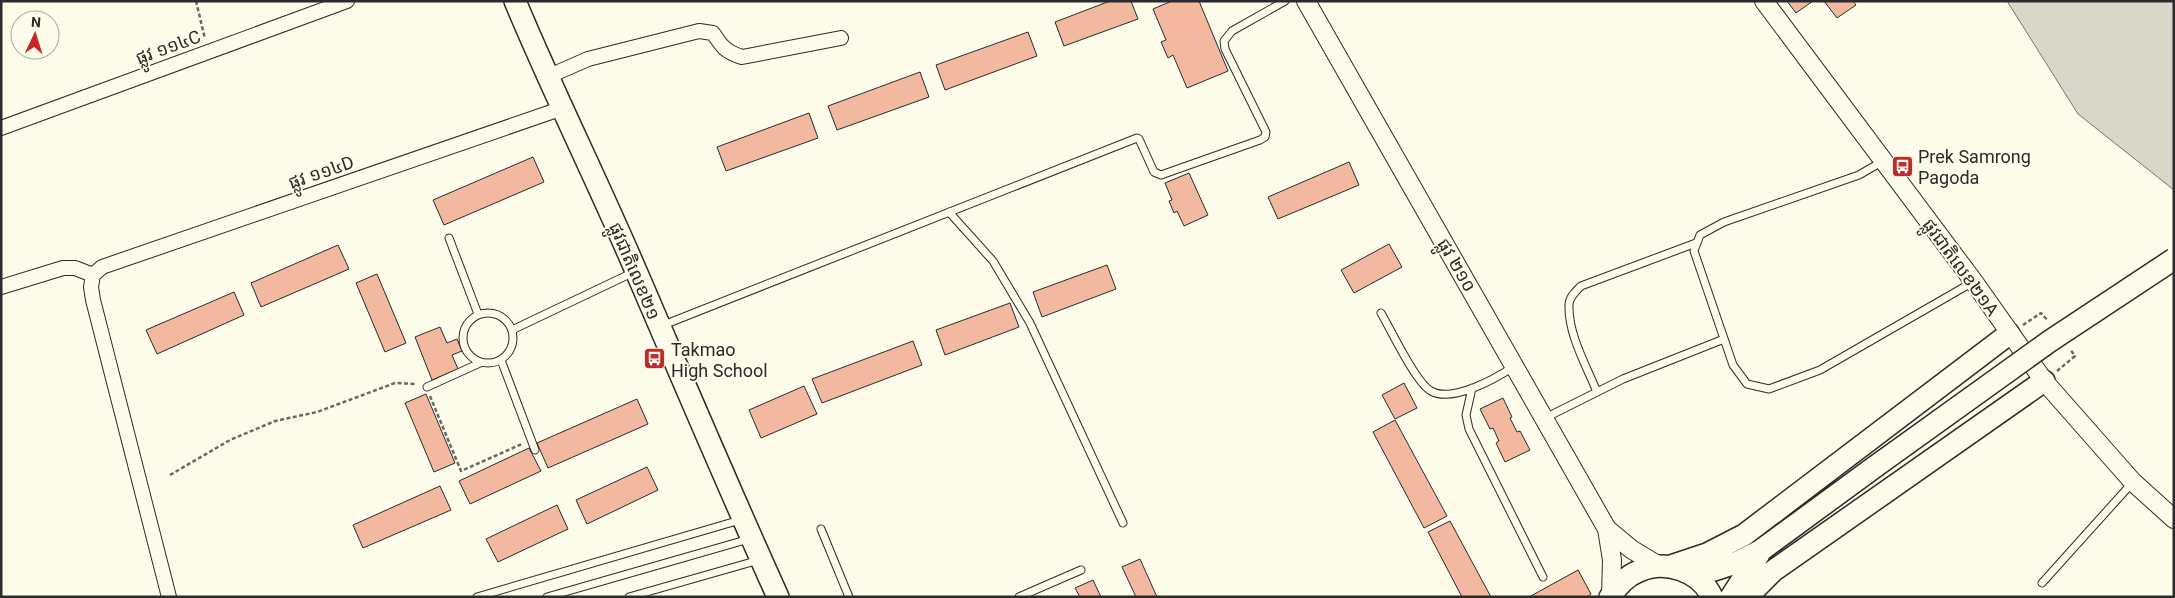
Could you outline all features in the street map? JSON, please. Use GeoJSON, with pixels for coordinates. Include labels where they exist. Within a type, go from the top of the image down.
{"type":"FeatureCollection","features":[{"type":"Feature","properties":{"kind":"main road","name":"ផ្លូវជាតិលេខ២១"},"geometry":{"type":"LineString","coordinates":[[515,1],[547,78],[563,108],[636,271],[658,327],[778,597]]}},
{"type":"Feature","properties":{"kind":"main road"},"geometry":{"type":"LineString","coordinates":[[1610,596],[1623,581],[1639,570],[1673,568],[1714,570],[1738,562],[1760,551],[2050,341],[2174,259]]}},
{"type":"Feature","properties":{"kind":"main road"},"geometry":{"type":"LineString","coordinates":[[1673,568],[1707,554],[1744,535],[2010,334]]}},
{"type":"Feature","properties":{"kind":"main road"},"geometry":{"type":"LineString","coordinates":[[1747,597],[1773,571],[2044,381]]}},
{"type":"Feature","properties":{"kind":"main road"},"geometry":{"type":"LineString","coordinates":[[1731,597],[1760,551]]}},
{"type":"Feature","properties":{"kind":"main road"},"geometry":{"type":"LineString","coordinates":[[1673,568],[1702,582],[1712,597]]}},
{"type":"Feature","properties":{"kind":"street","name":"ផ្លូវ ១១៤C"},"geometry":{"type":"LineString","coordinates":[[1,128],[347,1]]}},
{"type":"Feature","properties":{"kind":"street","name":"ផ្លូវ ២១០"},"geometry":{"type":"LineString","coordinates":[[1306,1],[1607,529],[1612,560],[1610,596]]}},
{"type":"Feature","properties":{"kind":"street","name":"ផ្លូវជាតិលេខ២១A"},"geometry":{"type":"LineString","coordinates":[[1764,1],[1974,282],[2044,381],[2133,482],[2174,519]]}},
{"type":"Feature","properties":{"kind":"street"},"geometry":{"type":"LineString","coordinates":[[547,78],[588,59],[699,31],[713,33],[729,53],[742,57],[841,38]]}},
{"type":"Feature","properties":{"kind":"street","name":"ផ្លូវ ១១៤D"},"geometry":{"type":"LineString","coordinates":[[93,275],[102,267],[563,108]]}},
{"type":"Feature","properties":{"kind":"street"},"geometry":{"type":"LineString","coordinates":[[1,287],[64,268],[75,268],[93,275],[91,286],[93,300],[169,597]]}},
{"type":"Feature","properties":{"kind":"street","name":"ផ្លូវ ២១០"},"geometry":{"type":"LineString","coordinates":[[1607,529],[1631,549],[1673,568]]}},
{"type":"Feature","properties":{"kind":"lane"},"geometry":{"type":"LineString","coordinates":[[658,327],[1136,138],[1139,139],[1156,174],[1161,174],[1260,140],[1265,137],[1266,132],[1225,49],[1224,41],[1232,31],[1285,1]]}},
{"type":"Feature","properties":{"kind":"lane"},"geometry":{"type":"LineString","coordinates":[[1884,161],[1859,174],[1724,222],[1700,236],[1694,251],[1733,365],[1748,384],[1768,388],[1820,370],[1974,282]]}},
{"type":"Feature","properties":{"kind":"lane"},"geometry":{"type":"LineString","coordinates":[[949,212],[993,261],[1030,323],[1123,523]]}},
{"type":"Feature","properties":{"kind":"lane"},"geometry":{"type":"LineString","coordinates":[[450,238],[478,314]]}},
{"type":"Feature","properties":{"kind":"lane"},"geometry":{"type":"LineString","coordinates":[[1597,392],[1573,330],[1568,304],[1573,293],[1581,286],[1696,242]]}},
{"type":"Feature","properties":{"kind":"lane"},"geometry":{"type":"LineString","coordinates":[[512,330],[636,271]]}},
{"type":"Feature","properties":{"kind":"lane"},"geometry":{"type":"LineString","coordinates":[[426,387],[480,363],[491,364],[501,360],[509,352],[513,341],[512,330],[507,321],[498,315],[488,312],[478,314],[469,320],[464,329],[462,339],[468,354],[480,363]]}},
{"type":"Feature","properties":{"kind":"lane"},"geometry":{"type":"LineString","coordinates":[[1381,313],[1418,377],[1431,391],[1447,395],[1472,388],[1496,378],[1515,366]]}},
{"type":"Feature","properties":{"kind":"lane"},"geometry":{"type":"LineString","coordinates":[[1545,418],[1623,379],[1724,339]]}},
{"type":"Feature","properties":{"kind":"lane"},"geometry":{"type":"LineString","coordinates":[[501,360],[535,450]]}},
{"type":"Feature","properties":{"kind":"lane"},"geometry":{"type":"LineString","coordinates":[[1472,388],[1466,415],[1469,429],[1543,577]]}},
{"type":"Feature","properties":{"kind":"lane"},"geometry":{"type":"LineString","coordinates":[[2042,582],[2133,482]]}},
{"type":"Feature","properties":{"kind":"lane"},"geometry":{"type":"LineString","coordinates":[[477,597],[743,519]]}},
{"type":"Feature","properties":{"kind":"lane"},"geometry":{"type":"LineString","coordinates":[[821,529],[850,597]]}},
{"type":"Feature","properties":{"kind":"lane"},"geometry":{"type":"LineString","coordinates":[[547,597],[752,538]]}},
{"type":"Feature","properties":{"kind":"lane"},"geometry":{"type":"LineString","coordinates":[[629,597],[761,560]]}},
{"type":"Feature","properties":{"kind":"lane"},"geometry":{"type":"LineString","coordinates":[[1019,597],[1081,570]]}},
{"type":"Feature","properties":{"kind":"path"},"geometry":{"type":"LineString","coordinates":[[196,1],[209,52]]}},
{"type":"Feature","properties":{"kind":"path"},"geometry":{"type":"LineString","coordinates":[[2010,334],[2041,313],[2049,322],[2045,325]]}},
{"type":"Feature","properties":{"kind":"path"},"geometry":{"type":"LineString","coordinates":[[2044,381],[2075,356],[2068,346],[2063,350]]}},
{"type":"Feature","properties":{"kind":"path"},"geometry":{"type":"LineString","coordinates":[[170,475],[236,437],[275,421],[317,412],[395,383],[408,382],[426,387],[461,471],[530,440]]}},
{"type":"Feature","properties":{"kind":"shaded area"},"geometry":{"type":"Polygon","coordinates":[[[2007,1],[2174,1],[2174,190],[2078,114],[2007,1]]]}},
{"type":"Feature","properties":{"kind":"building"},"geometry":{"type":"Polygon","coordinates":[[[1110,1],[1131,1],[1138,19],[1064,46],[1055,22],[1110,1]]]}},
{"type":"Feature","properties":{"kind":"building"},"geometry":{"type":"Polygon","coordinates":[[[1172,1],[1199,1],[1228,71],[1187,88],[1173,55],[1168,58],[1161,42],[1166,40],[1153,9],[1172,1]]]}},
{"type":"Feature","properties":{"kind":"building"},"geometry":{"type":"Polygon","coordinates":[[[1787,1],[1813,1],[1796,13],[1787,1]]]}},
{"type":"Feature","properties":{"kind":"building"},"geometry":{"type":"Polygon","coordinates":[[[1824,1],[1853,1],[1856,5],[1837,18],[1824,1]]]}},
{"type":"Feature","properties":{"kind":"building"},"geometry":{"type":"Polygon","coordinates":[[[1028,32],[1037,56],[945,90],[936,65],[1028,32]]]}},
{"type":"Feature","properties":{"kind":"building"},"geometry":{"type":"Polygon","coordinates":[[[920,72],[929,97],[837,130],[828,106],[920,72]]]}},
{"type":"Feature","properties":{"kind":"building"},"geometry":{"type":"Polygon","coordinates":[[[809,113],[818,138],[726,171],[717,147],[809,113]]]}},
{"type":"Feature","properties":{"kind":"building"},"geometry":{"type":"Polygon","coordinates":[[[533,157],[544,182],[444,225],[433,200],[533,157]]]}},
{"type":"Feature","properties":{"kind":"building"},"geometry":{"type":"Polygon","coordinates":[[[1349,162],[1359,185],[1278,219],[1268,197],[1349,162]]]}},
{"type":"Feature","properties":{"kind":"building"},"geometry":{"type":"Polygon","coordinates":[[[1189,173],[1208,215],[1184,226],[1177,211],[1174,213],[1169,201],[1172,200],[1165,183],[1189,173]]]}},
{"type":"Feature","properties":{"kind":"building"},"geometry":{"type":"Polygon","coordinates":[[[1389,244],[1402,267],[1354,293],[1341,270],[1389,244]]]}},
{"type":"Feature","properties":{"kind":"building"},"geometry":{"type":"Polygon","coordinates":[[[338,245],[349,269],[261,307],[251,283],[338,245]]]}},
{"type":"Feature","properties":{"kind":"building"},"geometry":{"type":"Polygon","coordinates":[[[1107,265],[1116,289],[1042,317],[1033,292],[1107,265]]]}},
{"type":"Feature","properties":{"kind":"building"},"geometry":{"type":"Polygon","coordinates":[[[377,274],[406,343],[385,352],[356,283],[377,274]]]}},
{"type":"Feature","properties":{"kind":"building"},"geometry":{"type":"Polygon","coordinates":[[[234,292],[244,315],[157,354],[146,330],[234,292]]]}},
{"type":"Feature","properties":{"kind":"building"},"geometry":{"type":"Polygon","coordinates":[[[1010,303],[1019,327],[945,355],[936,330],[1010,303]]]}},
{"type":"Feature","properties":{"kind":"building"},"geometry":{"type":"Polygon","coordinates":[[[440,327],[447,343],[457,339],[462,351],[452,355],[458,369],[432,380],[415,337],[440,327]]]}},
{"type":"Feature","properties":{"kind":"building"},"geometry":{"type":"Polygon","coordinates":[[[913,341],[922,365],[822,403],[812,379],[913,341]]]}},
{"type":"Feature","properties":{"kind":"building"},"geometry":{"type":"Polygon","coordinates":[[[1404,383],[1417,408],[1395,419],[1382,395],[1404,383]]]}},
{"type":"Feature","properties":{"kind":"building"},"geometry":{"type":"Polygon","coordinates":[[[804,386],[817,414],[761,438],[749,410],[804,386]]]}},
{"type":"Feature","properties":{"kind":"building"},"geometry":{"type":"Polygon","coordinates":[[[426,394],[455,463],[434,472],[405,403],[426,394]]]}},
{"type":"Feature","properties":{"kind":"building"},"geometry":{"type":"Polygon","coordinates":[[[1503,398],[1517,432],[1520,431],[1530,450],[1505,462],[1496,443],[1499,441],[1493,428],[1490,429],[1480,409],[1503,398]]]}},
{"type":"Feature","properties":{"kind":"building"},"geometry":{"type":"Polygon","coordinates":[[[637,399],[648,424],[548,468],[537,443],[637,399]]]}},
{"type":"Feature","properties":{"kind":"building"},"geometry":{"type":"Polygon","coordinates":[[[1395,420],[1447,516],[1424,528],[1373,432],[1395,420]]]}},
{"type":"Feature","properties":{"kind":"building"},"geometry":{"type":"Polygon","coordinates":[[[529,448],[541,471],[470,504],[459,481],[529,448]]]}},
{"type":"Feature","properties":{"kind":"building"},"geometry":{"type":"Polygon","coordinates":[[[647,467],[658,490],[587,524],[576,500],[647,467]]]}},
{"type":"Feature","properties":{"kind":"building"},"geometry":{"type":"Polygon","coordinates":[[[440,486],[451,510],[363,548],[353,525],[440,486]]]}},
{"type":"Feature","properties":{"kind":"building"},"geometry":{"type":"Polygon","coordinates":[[[557,505],[568,529],[498,562],[486,539],[557,505]]]}},
{"type":"Feature","properties":{"kind":"building"},"geometry":{"type":"Polygon","coordinates":[[[1450,521],[1491,597],[1462,597],[1428,532],[1450,521]]]}},
{"type":"Feature","properties":{"kind":"building"},"geometry":{"type":"Polygon","coordinates":[[[1140,559],[1157,597],[1136,597],[1122,567],[1140,559]]]}},
{"type":"Feature","properties":{"kind":"building"},"geometry":{"type":"Polygon","coordinates":[[[1578,570],[1591,594],[1587,597],[1529,597],[1578,570]]]}},
{"type":"Feature","properties":{"kind":"building"},"geometry":{"type":"Polygon","coordinates":[[[1093,580],[1101,597],[1080,597],[1075,588],[1093,580]]]}},
{"type":"Feature","properties":{"kind":"place","name":"Prek Samrong Pagoda"},"geometry":{"type":"Point","coordinates":[1902,166]}},
{"type":"Feature","properties":{"kind":"place","name":"Takmao High School"},"geometry":{"type":"Point","coordinates":[655,359]}}]}
